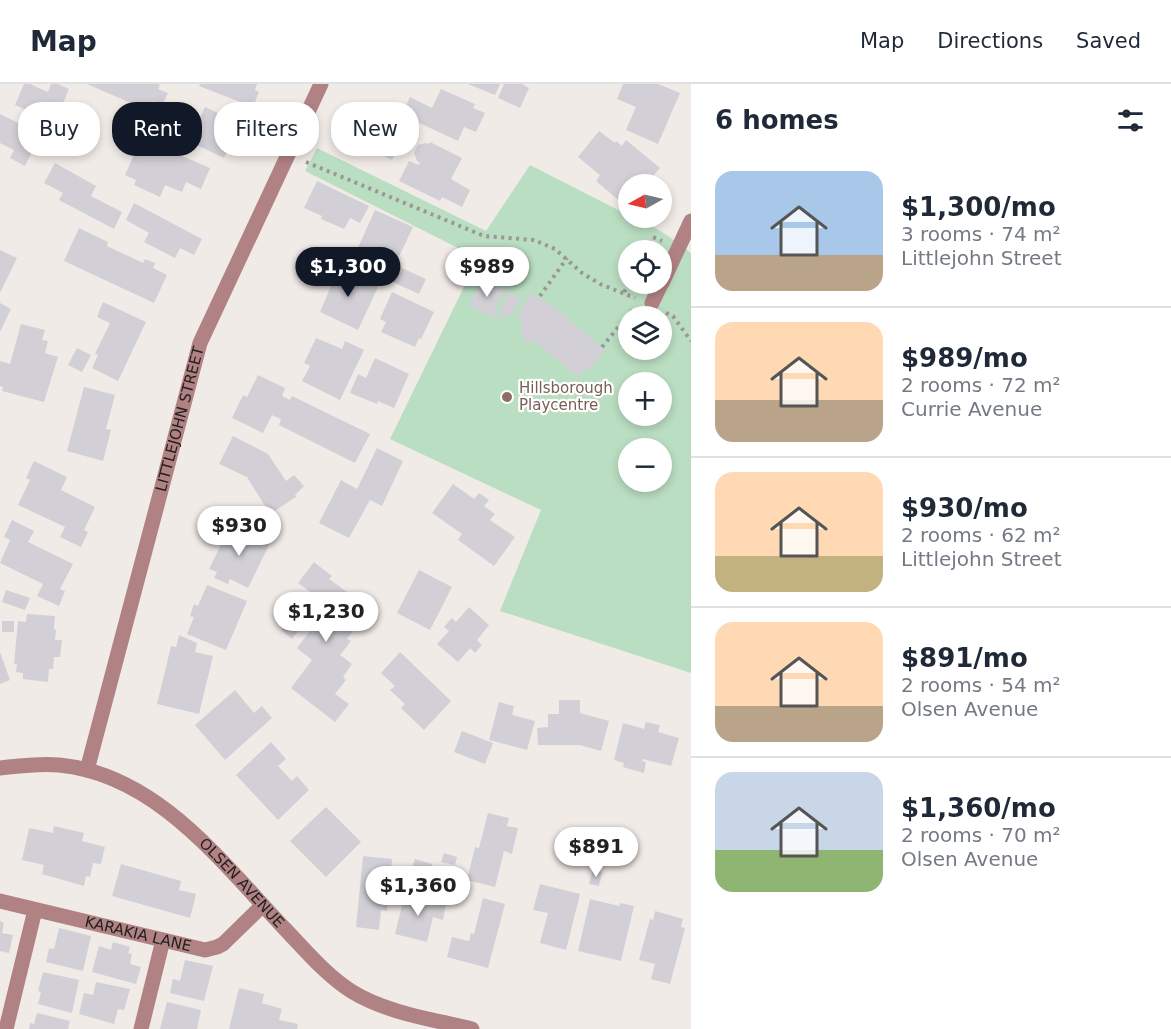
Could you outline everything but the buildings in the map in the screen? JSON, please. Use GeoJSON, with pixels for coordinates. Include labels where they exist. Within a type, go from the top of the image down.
{"type":"FeatureCollection","features":[{"type":"Feature","properties":{"kind":"street","name":"LITTLEJOHN STREET"},"geometry":{"type":"LineString","coordinates":[[87,770],[200,343],[321,84]]}},
{"type":"Feature","properties":{"kind":"street"},"geometry":{"type":"LineString","coordinates":[[672,260],[691,221]]}},
{"type":"Feature","properties":{"kind":"street"},"geometry":{"type":"LineString","coordinates":[[655,306],[658,294]]}},
{"type":"Feature","properties":{"kind":"street","name":"OLSEN AVENUE"},"geometry":{"type":"LineString","coordinates":[[0,768],[59,765],[87,770],[115,779],[172,815],[204,844],[310,956],[350,990],[371,1001],[398,1010],[472,1029]]}},
{"type":"Feature","properties":{"kind":"street","name":"KARAKIA LANE"},"geometry":{"type":"LineString","coordinates":[[0,901],[199,949],[217,947],[262,906]]}},
{"type":"Feature","properties":{"kind":"street"},"geometry":{"type":"LineString","coordinates":[[6,1029],[35,910]]}},
{"type":"Feature","properties":{"kind":"street"},"geometry":{"type":"LineString","coordinates":[[141,1029],[164,940]]}},
{"type":"Feature","properties":{"kind":"path"},"geometry":{"type":"LineString","coordinates":[[303,161],[484,236],[534,240],[555,249],[582,273],[600,284],[618,290]]}},
{"type":"Feature","properties":{"kind":"path"},"geometry":{"type":"LineString","coordinates":[[540,296],[567,258]]}},
{"type":"Feature","properties":{"kind":"path"},"geometry":{"type":"LineString","coordinates":[[602,347],[640,300],[628,294]]}},
{"type":"Feature","properties":{"kind":"path"},"geometry":{"type":"LineString","coordinates":[[672,315],[691,341]]}},
{"type":"Feature","properties":{"kind":"green space"},"geometry":{"type":"Polygon","coordinates":[[[319,149],[486,231],[530,165],[618,210],[618,228],[655,228],[691,253],[691,673],[500,611],[541,510],[390,439],[478,258],[305,171],[313,156],[319,156],[319,149]]]}},
{"type":"Feature","properties":{"kind":"place","name":"Hillsborough Playcentre"},"geometry":{"type":"Point","coordinates":[507,397]}}]}
